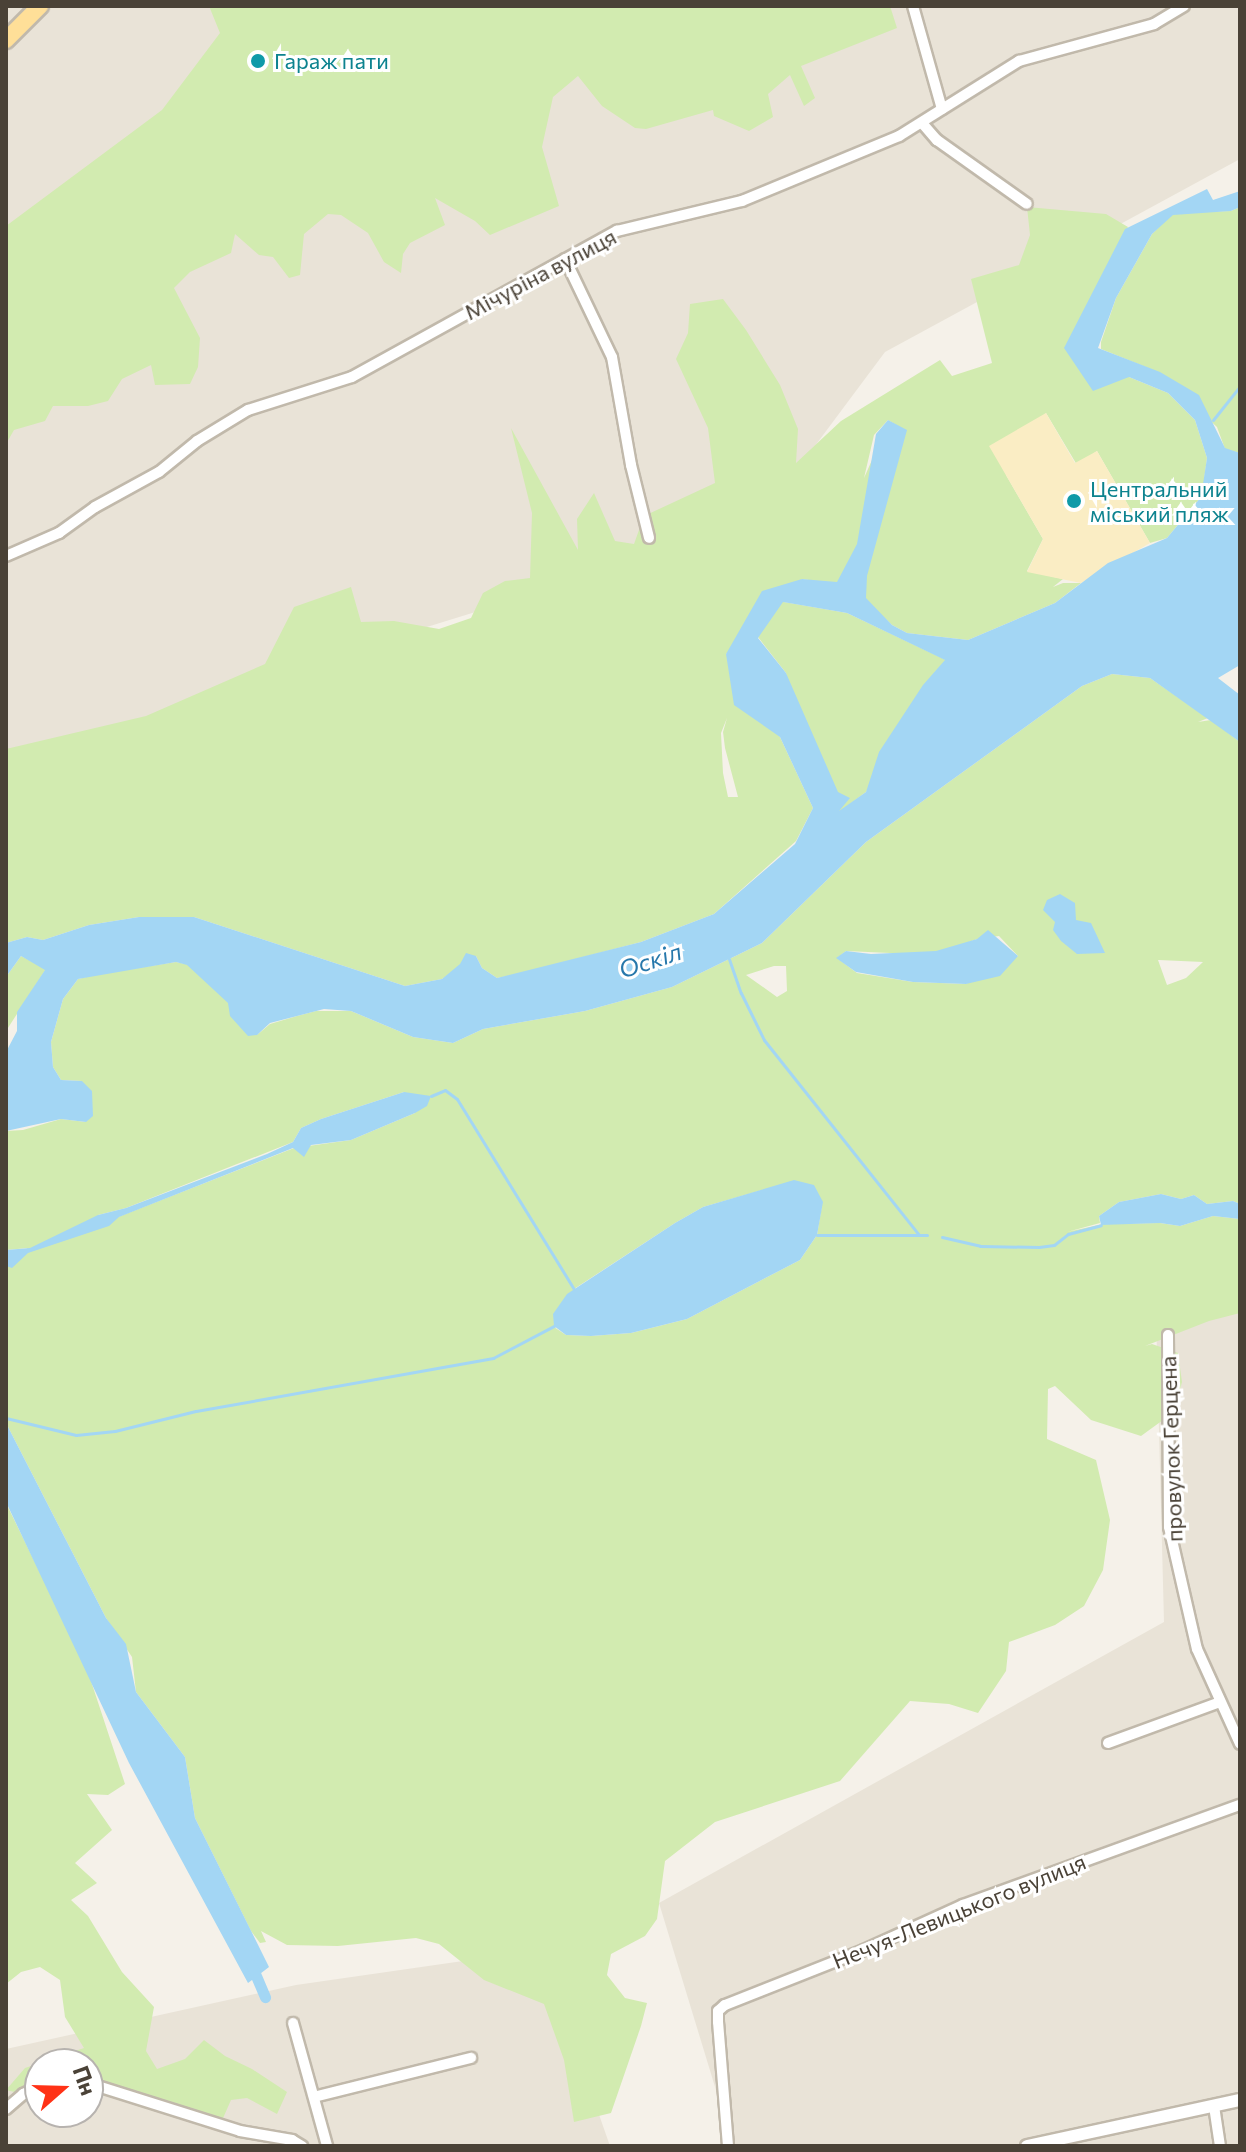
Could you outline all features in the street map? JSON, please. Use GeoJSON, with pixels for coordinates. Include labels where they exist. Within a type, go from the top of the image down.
{"type":"FeatureCollection","features":[{"type":"Feature","properties":{"kind":"main road"},"geometry":{"type":"LineString","coordinates":[[6,40],[40,6]]}},
{"type":"Feature","properties":{"kind":"street"},"geometry":{"type":"LineString","coordinates":[[913,6],[942,109]]}},
{"type":"Feature","properties":{"kind":"street","name":"Мічуріна вулиця"},"geometry":{"type":"LineString","coordinates":[[6,556],[59,533],[95,507],[159,472],[197,441],[248,410],[352,377],[617,231],[742,201],[899,136],[1019,61],[1154,24],[1184,6]]}},
{"type":"Feature","properties":{"kind":"street"},"geometry":{"type":"LineString","coordinates":[[922,123],[937,140],[1027,204]]}},
{"type":"Feature","properties":{"kind":"street"},"geometry":{"type":"LineString","coordinates":[[565,259],[612,357],[631,465],[649,538]]}},
{"type":"Feature","properties":{"kind":"street","name":"провулок Герцена"},"geometry":{"type":"LineString","coordinates":[[1168,1335],[1169,1527],[1190,1625],[1240,1744]]}},
{"type":"Feature","properties":{"kind":"street"},"geometry":{"type":"LineString","coordinates":[[1108,1743],[1220,1702]]}},
{"type":"Feature","properties":{"kind":"street","name":"Нечуя-Левицького вулиця"},"geometry":{"type":"LineString","coordinates":[[728,2146],[718,2022],[718,2011],[725,2005],[864,1950],[963,1905],[1240,1805]]}},
{"type":"Feature","properties":{"kind":"street"},"geometry":{"type":"LineString","coordinates":[[293,2023],[327,2146]]}},
{"type":"Feature","properties":{"kind":"street"},"geometry":{"type":"LineString","coordinates":[[314,2097],[471,2058]]}},
{"type":"Feature","properties":{"kind":"street"},"geometry":{"type":"LineString","coordinates":[[104,2088],[240,2131],[292,2140],[302,2146]]}},
{"type":"Feature","properties":{"kind":"street"},"geometry":{"type":"LineString","coordinates":[[6,2109],[8,2104],[24,2095]]}},
{"type":"Feature","properties":{"kind":"street"},"geometry":{"type":"LineString","coordinates":[[1027,2146],[1240,2100]]}},
{"type":"Feature","properties":{"kind":"street"},"geometry":{"type":"LineString","coordinates":[[1214,2106],[1220,2146]]}},
{"type":"Feature","properties":{"kind":"shaded area"},"geometry":{"type":"Polygon","coordinates":[[[6,6],[1240,6],[1240,159],[885,352],[756,525],[343,653],[6,769],[6,6]]]}},
{"type":"Feature","properties":{"kind":"shaded area"},"geometry":{"type":"Polygon","coordinates":[[[1240,1297],[1240,2146],[733,2146],[659,1903],[1164,1622],[1156,1315],[1240,1297]]]}},
{"type":"Feature","properties":{"kind":"shaded area"},"geometry":{"type":"Polygon","coordinates":[[[463,1961],[555,1989],[610,2146],[6,2146],[6,2049],[296,1985],[463,1961]]]}},
{"type":"Feature","properties":{"kind":"green space"},"geometry":{"type":"Polygon","coordinates":[[[209,6],[890,6],[897,28],[801,66],[815,98],[804,106],[790,75],[768,94],[773,117],[749,131],[714,116],[713,110],[646,129],[635,128],[602,106],[578,76],[553,97],[542,147],[559,206],[490,235],[475,221],[435,198],[445,225],[410,243],[403,254],[401,273],[384,262],[368,233],[341,215],[328,214],[304,234],[300,275],[289,278],[273,257],[259,255],[235,234],[231,253],[190,272],[174,288],[200,338],[198,367],[190,384],[155,385],[151,365],[122,379],[108,401],[88,406],[53,406],[45,421],[14,430],[6,444],[6,226],[162,110],[220,33],[209,6]]]}},
{"type":"Feature","properties":{"kind":"green space"},"geometry":{"type":"Polygon","coordinates":[[[1027,207],[1106,214],[1128,227],[1073,337],[1129,377],[1168,393],[1195,420],[1207,458],[1204,480],[1208,482],[1201,497],[1167,538],[1150,543],[1097,451],[1077,465],[1046,413],[1006,475],[1043,539],[1027,571],[1063,579],[1053,587],[1063,583],[1081,583],[1055,603],[968,640],[907,633],[892,625],[865,600],[866,576],[906,431],[888,420],[874,435],[864,478],[876,451],[859,543],[838,584],[802,579],[726,654],[780,737],[813,808],[796,841],[714,914],[641,942],[522,973],[497,978],[482,968],[476,956],[442,979],[405,986],[194,917],[139,917],[89,925],[43,940],[27,937],[6,943],[6,749],[146,716],[265,664],[294,607],[351,587],[361,622],[394,621],[439,629],[471,618],[483,593],[505,581],[530,578],[532,513],[511,428],[578,550],[577,519],[594,493],[615,541],[634,544],[644,516],[715,483],[708,428],[676,359],[688,333],[690,304],[723,299],[746,330],[780,385],[798,429],[796,463],[841,421],[940,360],[952,376],[992,363],[971,279],[1019,265],[1030,235],[1027,207]],[[727,718],[721,733],[723,773],[728,797],[738,797],[725,748],[723,732],[727,718]]]}},
{"type":"Feature","properties":{"kind":"green space"},"geometry":{"type":"Polygon","coordinates":[[[1240,207],[1240,453],[1225,449],[1217,427],[1158,372],[1101,349],[1101,342],[1116,298],[1152,234],[1173,213],[1231,211],[1240,207]]]}},
{"type":"Feature","properties":{"kind":"green space"},"geometry":{"type":"Polygon","coordinates":[[[778,601],[847,613],[946,660],[866,792],[835,815],[835,794],[789,694],[786,673],[758,637],[778,601]]]}},
{"type":"Feature","properties":{"kind":"green space"},"geometry":{"type":"Polygon","coordinates":[[[1112,674],[1150,678],[1208,718],[1198,722],[1211,720],[1240,742],[1240,1204],[1233,1201],[1207,1204],[1194,1195],[1181,1199],[1161,1194],[1119,1202],[1099,1216],[1100,1223],[1067,1232],[1103,1224],[1160,1223],[1180,1226],[1213,1216],[1240,1219],[1240,1313],[1209,1321],[1145,1346],[1152,1344],[1178,1353],[1182,1382],[1174,1412],[1141,1436],[1091,1420],[1055,1386],[1048,1389],[1047,1439],[1096,1460],[1110,1520],[1103,1570],[1084,1606],[1055,1625],[1009,1642],[1006,1671],[978,1713],[949,1704],[910,1701],[840,1781],[715,1822],[665,1861],[657,1919],[645,1936],[611,1954],[607,1975],[625,1998],[647,2003],[611,2113],[574,2122],[564,2060],[544,2004],[484,1980],[439,1944],[416,1938],[338,1946],[287,1945],[261,1931],[266,1942],[260,1943],[251,1931],[195,1818],[185,1757],[136,1692],[132,1657],[106,1618],[6,1423],[6,1260],[28,1248],[6,1250],[6,1131],[23,1130],[61,1119],[86,1122],[82,1081],[61,1080],[53,1067],[51,1042],[63,999],[78,979],[99,974],[176,962],[296,988],[257,1035],[270,1024],[316,1011],[351,1011],[413,1037],[453,1043],[483,1029],[585,1011],[672,987],[762,943],[866,842],[1082,686],[1112,674]],[[999,936],[977,939],[934,955],[846,951],[837,958],[857,973],[913,982],[966,984],[1018,956],[999,936]],[[1158,960],[1167,985],[1186,978],[1203,962],[1158,960]],[[774,966],[746,975],[777,997],[787,991],[786,966],[774,966]],[[404,1092],[301,1128],[293,1142],[126,1208],[98,1215],[118,1217],[294,1148],[351,1140],[415,1113],[404,1092]],[[794,1181],[703,1207],[574,1289],[554,1327],[566,1335],[591,1336],[631,1333],[687,1319],[800,1260],[817,1235],[822,1205],[794,1181]]]}},
{"type":"Feature","properties":{"kind":"green space"},"geometry":{"type":"Polygon","coordinates":[[[21,956],[46,969],[6,1031],[6,977],[21,956]]]}},
{"type":"Feature","properties":{"kind":"green space"},"geometry":{"type":"Polygon","coordinates":[[[6,1503],[87,1669],[125,1784],[108,1795],[87,1794],[112,1830],[75,1863],[97,1883],[71,1900],[88,1916],[122,1972],[154,2007],[146,2051],[157,2069],[185,2059],[204,2040],[225,2056],[287,2092],[277,2114],[247,2098],[231,2100],[220,2125],[104,2088],[104,2048],[84,2048],[65,2017],[60,1980],[40,1967],[21,1972],[6,1984],[6,1503]]]}},
{"type":"Feature","properties":{"kind":"green space"},"geometry":{"type":"Polygon","coordinates":[[[24,2069],[24,2094],[6,2090],[24,2069]]]}},
{"type":"Feature","properties":{"kind":"sand","name":"Центральний міський пляж"},"geometry":{"type":"Polygon","coordinates":[[[1046,413],[1075,463],[1097,451],[1150,543],[1081,583],[1027,572],[1043,539],[989,446],[1046,413]]]}},
{"type":"Feature","properties":{"kind":"water","name":"Оскіл"},"geometry":{"type":"Polygon","coordinates":[[[1207,189],[1213,200],[1240,191],[1240,207],[1231,211],[1173,215],[1152,234],[1116,298],[1098,348],[1160,372],[1199,395],[1225,448],[1240,453],[1240,665],[1218,678],[1240,695],[1240,742],[1150,678],[1112,674],[1082,686],[866,842],[762,943],[672,987],[585,1011],[483,1029],[453,1043],[413,1037],[351,1011],[324,1009],[270,1023],[257,1035],[248,1036],[230,1016],[228,1003],[187,965],[176,962],[78,979],[63,999],[51,1042],[53,1067],[61,1080],[82,1081],[92,1091],[93,1116],[86,1122],[61,1119],[6,1131],[6,1052],[17,1031],[17,1012],[45,970],[21,956],[6,977],[6,943],[27,937],[43,940],[89,925],[139,917],[194,917],[405,986],[442,979],[460,964],[466,953],[476,956],[482,968],[497,978],[641,942],[714,914],[795,844],[813,808],[780,737],[734,705],[726,654],[762,591],[802,579],[837,582],[857,544],[876,434],[888,420],[907,430],[867,576],[866,598],[892,625],[907,633],[968,640],[1055,603],[1108,563],[1167,538],[1201,497],[1207,458],[1195,420],[1168,393],[1129,377],[1093,391],[1064,348],[1125,229],[1207,189]],[[783,602],[758,638],[786,673],[838,792],[850,798],[839,811],[866,792],[879,752],[923,685],[945,660],[847,613],[783,602]]]}},
{"type":"Feature","properties":{"kind":"water"},"geometry":{"type":"Polygon","coordinates":[[[1060,894],[1075,903],[1076,920],[1091,923],[1105,953],[1077,954],[1061,941],[1053,930],[1055,922],[1043,910],[1047,900],[1060,894]]]}},
{"type":"Feature","properties":{"kind":"water"},"geometry":{"type":"Polygon","coordinates":[[[988,930],[1018,956],[1000,976],[966,984],[913,982],[856,972],[836,958],[846,951],[871,954],[936,951],[977,939],[988,930]]]}},
{"type":"Feature","properties":{"kind":"water"},"geometry":{"type":"Polygon","coordinates":[[[404,1092],[431,1096],[427,1106],[415,1113],[351,1140],[311,1145],[304,1157],[293,1148],[119,1217],[109,1226],[28,1253],[12,1268],[6,1266],[6,1250],[30,1248],[98,1215],[126,1208],[267,1154],[293,1142],[301,1128],[404,1092]]]}},
{"type":"Feature","properties":{"kind":"water"},"geometry":{"type":"Polygon","coordinates":[[[794,1180],[814,1185],[823,1202],[817,1235],[800,1260],[687,1319],[631,1333],[591,1336],[566,1335],[554,1326],[553,1314],[567,1294],[675,1223],[703,1207],[794,1180]]]}},
{"type":"Feature","properties":{"kind":"water"},"geometry":{"type":"Polygon","coordinates":[[[1161,1194],[1181,1199],[1194,1195],[1207,1204],[1233,1201],[1240,1204],[1240,1219],[1213,1216],[1180,1226],[1160,1223],[1101,1225],[1099,1216],[1119,1202],[1161,1194]]]}},
{"type":"Feature","properties":{"kind":"water"},"geometry":{"type":"Polygon","coordinates":[[[6,1423],[106,1618],[126,1644],[136,1692],[185,1757],[195,1818],[269,1967],[248,1983],[129,1763],[6,1502],[6,1423]]]}},
{"type":"Feature","properties":{"kind":"waterway"},"geometry":{"type":"LineString","coordinates":[[1213,420],[1240,386]]}},
{"type":"Feature","properties":{"kind":"waterway"},"geometry":{"type":"LineString","coordinates":[[729,959],[741,993],[764,1040],[919,1235]]}},
{"type":"Feature","properties":{"kind":"waterway"},"geometry":{"type":"LineString","coordinates":[[431,1096],[445,1090],[457,1099],[574,1289]]}},
{"type":"Feature","properties":{"kind":"waterway"},"geometry":{"type":"LineString","coordinates":[[942,1237],[980,1246],[1039,1247],[1054,1245],[1068,1234],[1101,1225]]}},
{"type":"Feature","properties":{"kind":"waterway"},"geometry":{"type":"LineString","coordinates":[[817,1235],[927,1235]]}},
{"type":"Feature","properties":{"kind":"waterway"},"geometry":{"type":"LineString","coordinates":[[6,1418],[76,1435],[115,1431],[196,1411],[493,1358],[554,1326]]}},
{"type":"Feature","properties":{"kind":"waterway"},"geometry":{"type":"LineString","coordinates":[[251,1964],[265,1997]]}},
{"type":"Feature","properties":{"kind":"place","name":"Гараж пати"},"geometry":{"type":"Point","coordinates":[258,61]}},
{"type":"Feature","properties":{"kind":"place","name":"Центральний міський пляж"},"geometry":{"type":"Point","coordinates":[1074,501]}}]}
